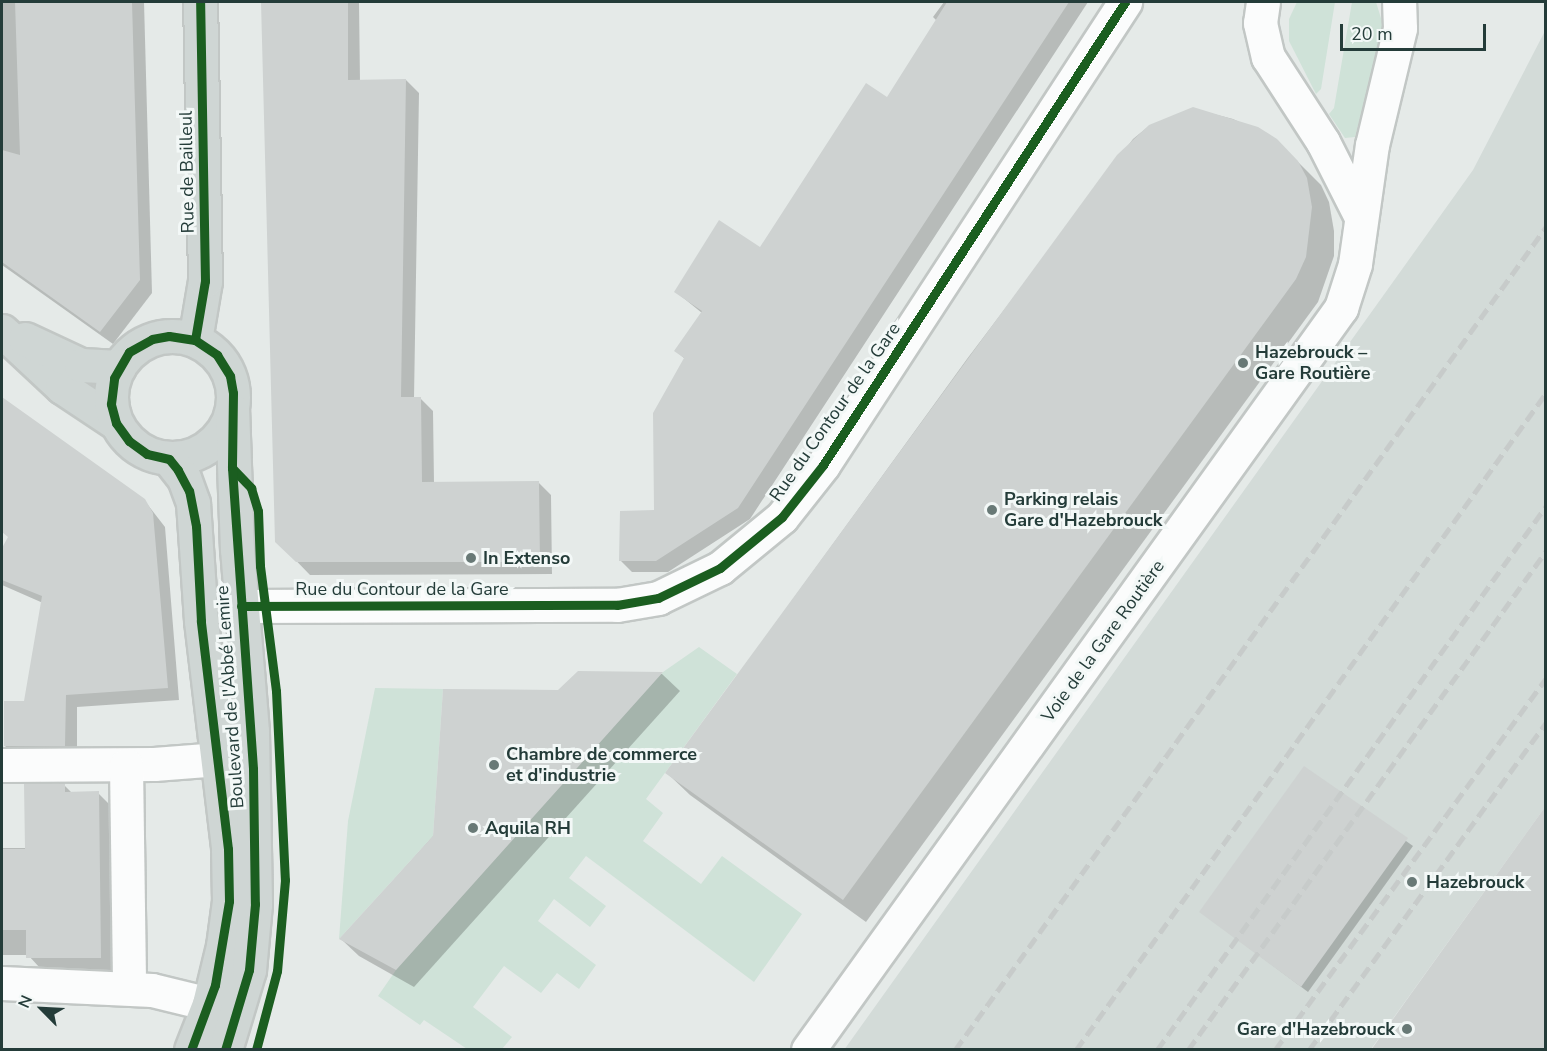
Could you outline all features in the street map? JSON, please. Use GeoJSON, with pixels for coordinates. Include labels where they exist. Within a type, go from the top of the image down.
{"type":"FeatureCollection","features":[{"type":"Feature","properties":{"kind":"main road","name":"Rue de Bailleul"},"geometry":{"type":"LineString","coordinates":[[195,340],[205,280],[200,2]]}},
{"type":"Feature","properties":{"kind":"main road"},"geometry":{"type":"LineString","coordinates":[[2,327],[81,365],[119,367]]}},
{"type":"Feature","properties":{"kind":"main road"},"geometry":{"type":"LineString","coordinates":[[2,331],[62,387],[116,423],[141,450],[169,459],[194,454],[209,446],[226,426],[232,410],[233,393],[226,369],[217,355],[195,340],[178,336],[152,339],[129,352],[119,367],[112,385],[111,404],[116,423]]}},
{"type":"Feature","properties":{"kind":"main road","name":"Boulevard de l'Abbé Lemire"},"geometry":{"type":"LineString","coordinates":[[225,1050],[249,970],[255,904],[253,760],[241,606],[232,410]]}},
{"type":"Feature","properties":{"kind":"main road","name":"Boulevard de l'Abbé Lemire"},"geometry":{"type":"LineString","coordinates":[[169,459],[184,478],[193,503],[201,621],[219,759],[229,901],[209,1004],[191,1050]]}},
{"type":"Feature","properties":{"kind":"street","name":"Rue du Contour de la Gare"},"geometry":{"type":"LineString","coordinates":[[241,606],[617,604],[657,598],[735,558],[782,517],[823,465],[1125,2]]}},
{"type":"Feature","properties":{"kind":"street"},"geometry":{"type":"LineString","coordinates":[[1263,2],[1260,23],[1268,57],[1323,142],[1361,217]]}},
{"type":"Feature","properties":{"kind":"street","name":"Voie de la Gare Routière"},"geometry":{"type":"LineString","coordinates":[[808,1050],[1332,322],[1353,279],[1373,136],[1400,28],[1399,2]]}},
{"type":"Feature","properties":{"kind":"street"},"geometry":{"type":"LineString","coordinates":[[2,765],[126,765],[219,759]]}},
{"type":"Feature","properties":{"kind":"street"},"geometry":{"type":"LineString","coordinates":[[126,765],[129,988]]}},
{"type":"Feature","properties":{"kind":"street"},"geometry":{"type":"LineString","coordinates":[[2,983],[129,988],[209,1004]]}},
{"type":"Feature","properties":{"kind":"shaded area"},"geometry":{"type":"Polygon","coordinates":[[[1545,31],[1545,807],[1371,1049],[844,1050],[1473,170],[1545,31]]]}},
{"type":"Feature","properties":{"kind":"green space"},"geometry":{"type":"Polygon","coordinates":[[[1297,2],[1335,2],[1321,89],[1316,94],[1289,41],[1289,19],[1297,2]]]}},
{"type":"Feature","properties":{"kind":"green space"},"geometry":{"type":"Polygon","coordinates":[[[1352,2],[1376,2],[1384,28],[1355,137],[1345,138],[1329,114],[1334,108],[1352,2]]]}},
{"type":"Feature","properties":{"kind":"green space"},"geometry":{"type":"Polygon","coordinates":[[[699,647],[737,674],[646,799],[663,813],[643,841],[701,884],[722,856],[802,914],[754,982],[586,856],[569,878],[606,906],[590,927],[554,899],[538,921],[596,965],[579,989],[557,973],[541,993],[504,966],[473,1007],[512,1037],[502,1049],[467,1049],[424,1020],[420,1025],[378,996],[396,970],[663,672],[699,647]]]}},
{"type":"Feature","properties":{"kind":"green space"},"geometry":{"type":"Polygon","coordinates":[[[375,688],[443,689],[433,836],[339,939],[348,821],[375,688]]]}},
{"type":"Feature","properties":{"kind":"building"},"geometry":{"type":"Polygon","coordinates":[[[15,2],[132,2],[140,280],[100,332],[2,262],[2,150],[20,155],[15,2]]]}},
{"type":"Feature","properties":{"kind":"building"},"geometry":{"type":"Polygon","coordinates":[[[261,2],[348,2],[348,80],[406,79],[401,397],[421,397],[422,482],[539,481],[540,562],[296,562],[275,542],[261,2]]]}},
{"type":"Feature","properties":{"kind":"building"},"geometry":{"type":"Polygon","coordinates":[[[947,2],[1069,2],[738,508],[656,561],[619,561],[620,511],[654,510],[653,413],[684,358],[674,351],[702,311],[674,292],[719,220],[760,247],[866,83],[887,97],[947,2]]]}},
{"type":"Feature","properties":{"kind":"building","name":"Parking relais Gare d'Hazebrouck"},"geometry":{"type":"Polygon","coordinates":[[[1193,107],[1258,127],[1277,139],[1298,161],[1307,178],[1312,207],[1306,257],[1296,279],[843,900],[665,773],[1117,155],[1149,125],[1193,107]]]}},
{"type":"Feature","properties":{"kind":"building"},"geometry":{"type":"Polygon","coordinates":[[[2,397],[145,499],[153,513],[168,688],[66,695],[65,746],[4,746],[4,701],[24,701],[42,596],[2,580],[2,548],[8,537],[2,532],[2,397]]]}},
{"type":"Feature","properties":{"kind":"building"},"geometry":{"type":"Polygon","coordinates":[[[578,671],[663,672],[396,970],[339,939],[433,836],[443,689],[558,690],[578,671]]]}},
{"type":"Feature","properties":{"kind":"building"},"geometry":{"type":"Polygon","coordinates":[[[1304,766],[1408,838],[1301,987],[1199,912],[1304,766]]]}},
{"type":"Feature","properties":{"kind":"building"},"geometry":{"type":"Polygon","coordinates":[[[65,783],[65,792],[99,791],[101,958],[26,958],[26,930],[2,930],[2,849],[25,849],[24,784],[65,783]]]}},
{"type":"Feature","properties":{"kind":"building"},"geometry":{"type":"Polygon","coordinates":[[[1545,807],[1545,1050],[1371,1050],[1408,998],[1545,807]]]}},
{"type":"Feature","properties":{"kind":"railway"},"geometry":{"type":"LineString","coordinates":[[955,1050],[1546,227]]}},
{"type":"Feature","properties":{"kind":"railway"},"geometry":{"type":"LineString","coordinates":[[1076,1050],[1546,393]]}},
{"type":"Feature","properties":{"kind":"railway"},"geometry":{"type":"LineString","coordinates":[[1157,1050],[1546,506]]}},
{"type":"Feature","properties":{"kind":"railway"},"geometry":{"type":"LineString","coordinates":[[1188,1050],[1546,551]]}},
{"type":"Feature","properties":{"kind":"railway"},"geometry":{"type":"LineString","coordinates":[[1275,1050],[1546,679]]}},
{"type":"Feature","properties":{"kind":"railway"},"geometry":{"type":"LineString","coordinates":[[1309,1050],[1546,723]]}},
{"type":"Feature","properties":{"kind":"cycle path"},"geometry":{"type":"LineString","coordinates":[[195,340],[205,281],[200,2]]}},
{"type":"Feature","properties":{"kind":"cycle path"},"geometry":{"type":"LineString","coordinates":[[241,606],[617,605],[658,598],[720,568],[782,517],[823,465],[1125,2]]}},
{"type":"Feature","properties":{"kind":"cycle path"},"geometry":{"type":"LineString","coordinates":[[191,1050],[215,985],[229,901],[228,849],[201,621],[196,526],[189,491],[178,470],[169,459],[147,454],[129,441],[116,423],[111,404],[114,378],[129,352],[152,339],[169,336],[195,340],[217,355],[230,376],[233,393],[232,468],[253,769],[255,904],[249,970],[225,1050]]}},
{"type":"Feature","properties":{"kind":"cycle path"},"geometry":{"type":"LineString","coordinates":[[232,468],[251,488],[258,511],[260,566],[276,691],[285,880],[277,971],[256,1050]]}},
{"type":"Feature","properties":{"kind":"place","name":"Hazebrouck – Gare Routière"},"geometry":{"type":"Point","coordinates":[1243,363]}},
{"type":"Feature","properties":{"kind":"place","name":"Parking relais Gare d'Hazebrouck"},"geometry":{"type":"Point","coordinates":[992,510]}},
{"type":"Feature","properties":{"kind":"place","name":"In Extenso"},"geometry":{"type":"Point","coordinates":[471,558]}},
{"type":"Feature","properties":{"kind":"place","name":"Chambre de commerce et d'industrie"},"geometry":{"type":"Point","coordinates":[494,765]}},
{"type":"Feature","properties":{"kind":"place","name":"Aquila RH"},"geometry":{"type":"Point","coordinates":[473,828]}},
{"type":"Feature","properties":{"kind":"place","name":"Hazebrouck"},"geometry":{"type":"Point","coordinates":[1412,882]}},
{"type":"Feature","properties":{"kind":"place","name":"Gare d'Hazebrouck"},"geometry":{"type":"Point","coordinates":[1407,1029]}}]}
